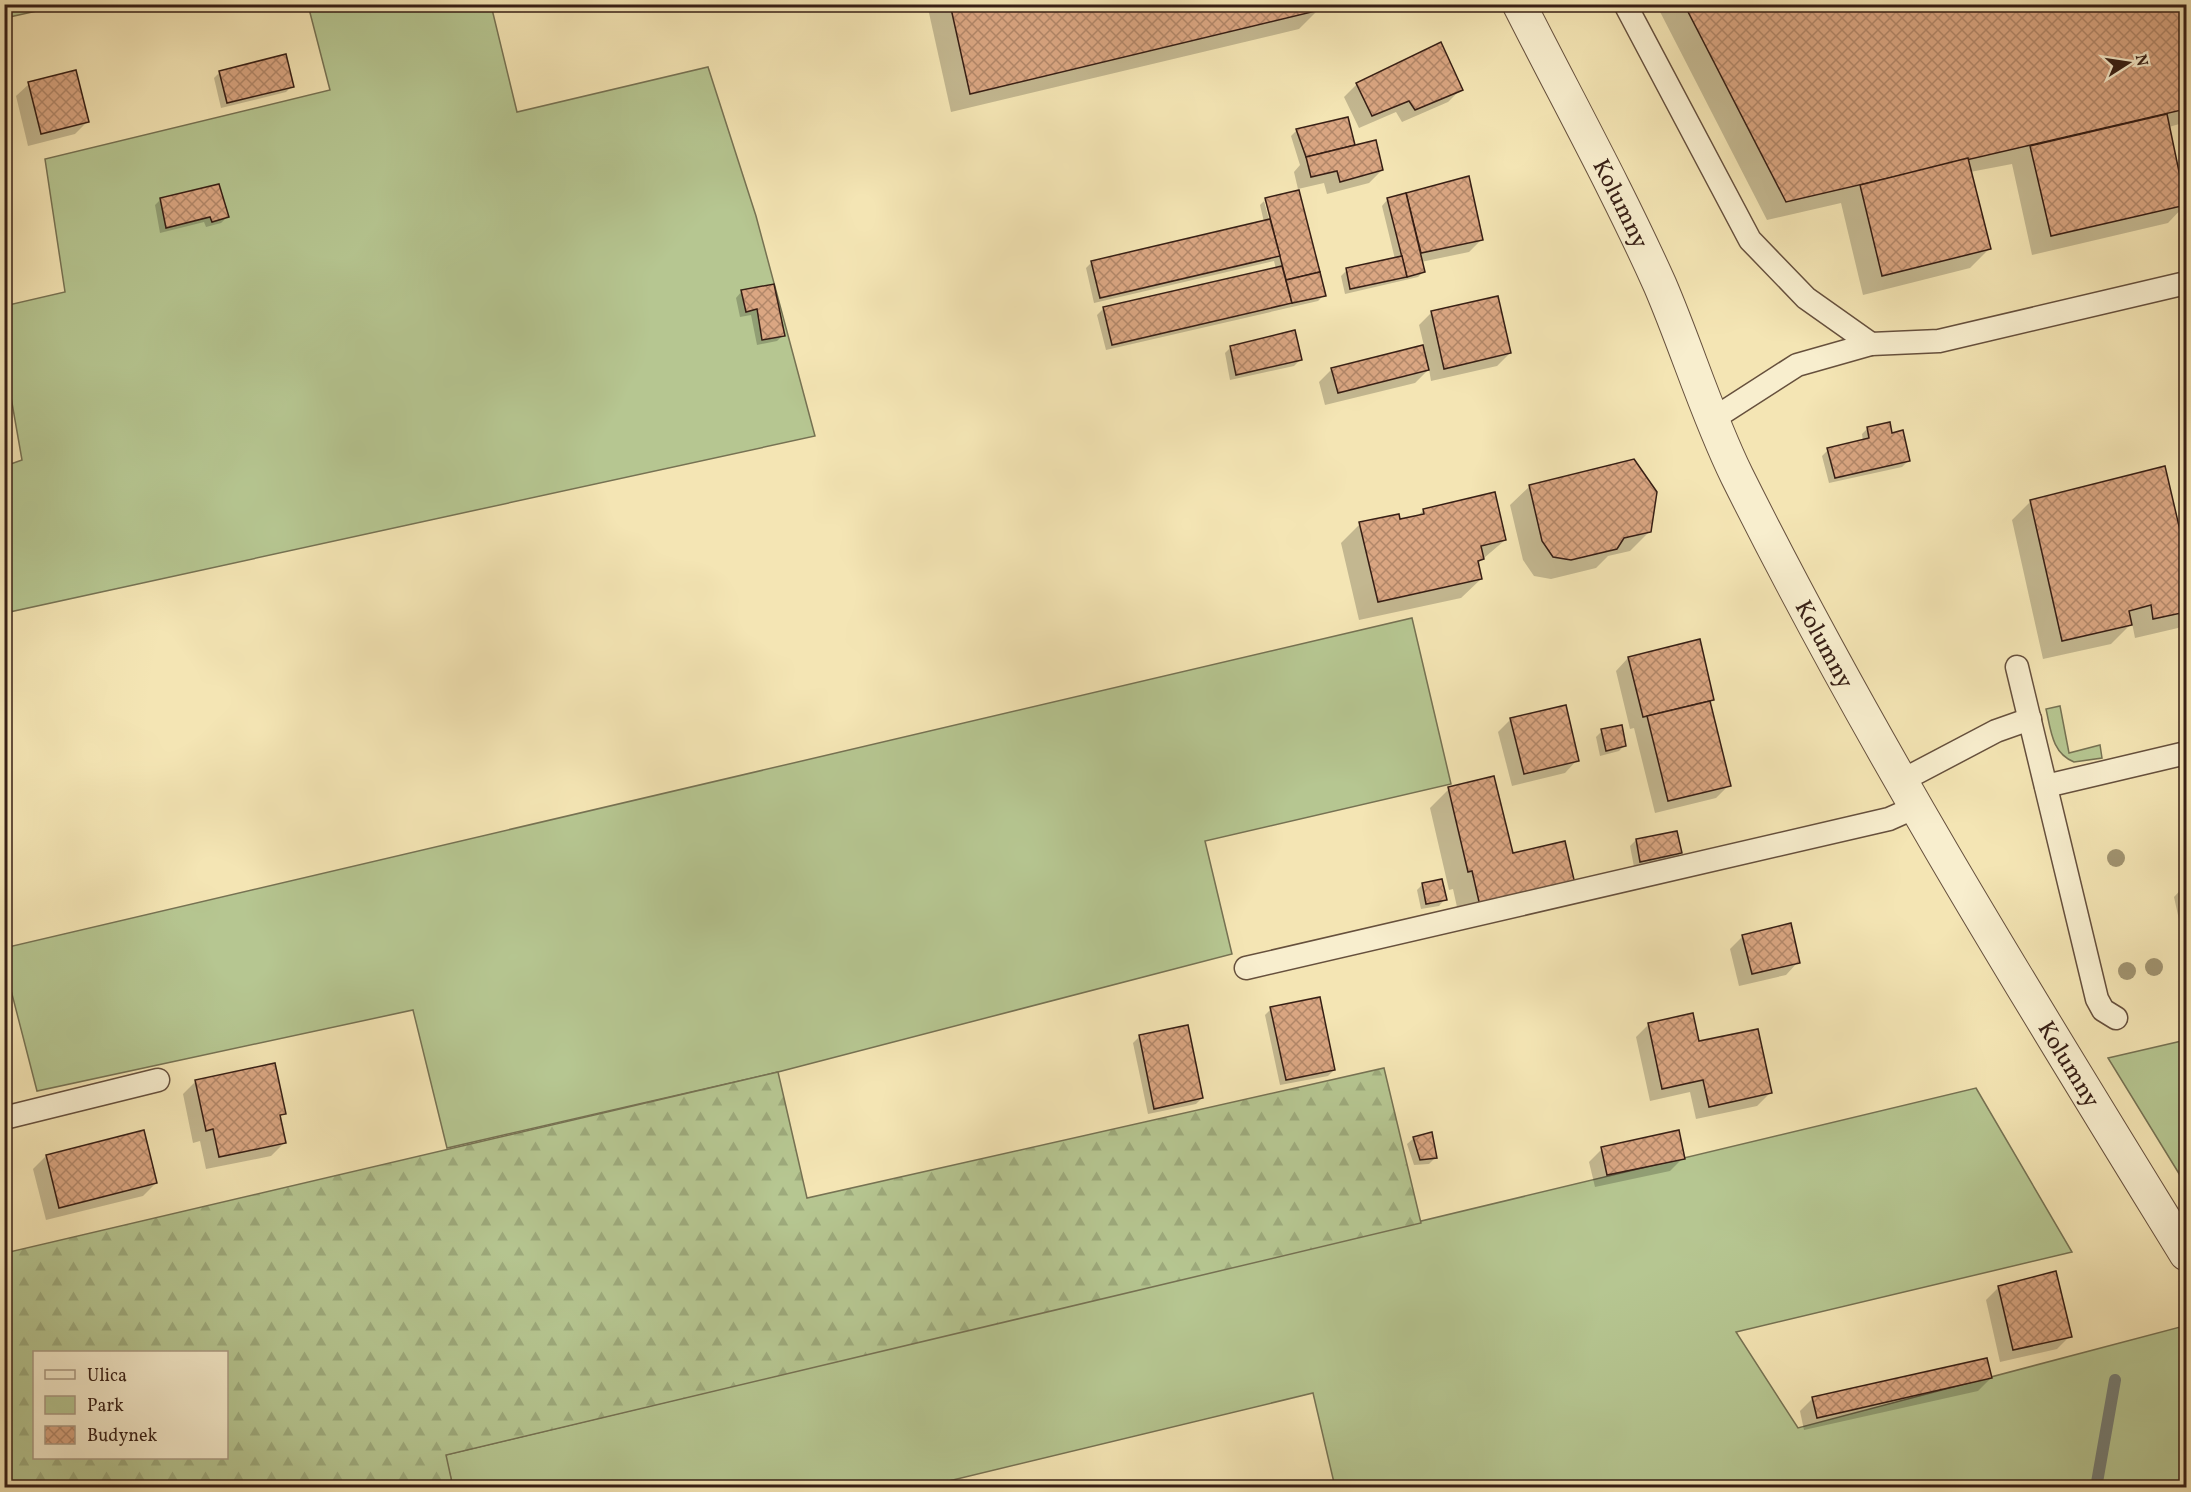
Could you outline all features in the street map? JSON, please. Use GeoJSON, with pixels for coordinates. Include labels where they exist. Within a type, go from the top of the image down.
{"type":"FeatureCollection","features":[{"type":"Feature","properties":{"kind":"street","name":"Kolumny"},"geometry":{"type":"LineString","coordinates":[[1519,4],[1658,281],[1741,483],[1909,794],[2018,981],[2187,1254]]}},
{"type":"Feature","properties":{"kind":"lane"},"geometry":{"type":"LineString","coordinates":[[1625,4],[1750,240],[1806,298],[1871,344]]}},
{"type":"Feature","properties":{"kind":"lane"},"geometry":{"type":"LineString","coordinates":[[1713,419],[1797,365],[1871,344],[1939,340],[2187,284]]}},
{"type":"Feature","properties":{"kind":"lane"},"geometry":{"type":"LineString","coordinates":[[2017,667],[2097,999],[2103,1010],[2116,1018]]}},
{"type":"Feature","properties":{"kind":"lane"},"geometry":{"type":"LineString","coordinates":[[1246,968],[1889,819],[1909,794],[1996,731],[2030,719]]}},
{"type":"Feature","properties":{"kind":"lane"},"geometry":{"type":"LineString","coordinates":[[2046,786],[2187,753]]}},
{"type":"Feature","properties":{"kind":"lane"},"geometry":{"type":"LineString","coordinates":[[4,1118],[158,1080]]}},
{"type":"Feature","properties":{"kind":"green space"},"geometry":{"type":"Polygon","coordinates":[[[5,4],[64,4],[64,5],[5,18],[5,4]]]}},
{"type":"Feature","properties":{"kind":"green space"},"geometry":{"type":"Polygon","coordinates":[[[308,5],[491,5],[517,112],[708,67],[756,216],[815,436],[5,613],[5,592],[10,584],[4,558],[5,466],[22,460],[5,363],[4,306],[65,292],[45,159],[330,90],[308,5]]]}},
{"type":"Feature","properties":{"kind":"green space"},"geometry":{"type":"Polygon","coordinates":[[[1412,618],[1451,784],[1205,841],[1232,954],[778,1072],[447,1148],[413,1010],[37,1091],[5,967],[4,948],[1412,618]]]}},
{"type":"Feature","properties":{"kind":"green space"},"geometry":{"type":"Polygon","coordinates":[[[2060,706],[2069,753],[2100,745],[2102,758],[2074,762],[2061,753],[2051,733],[2046,709],[2060,706]]]}},
{"type":"Feature","properties":{"kind":"green space"},"geometry":{"type":"Polygon","coordinates":[[[2186,1040],[2186,1185],[2108,1058],[2186,1040]]]}},
{"type":"Feature","properties":{"kind":"green space"},"geometry":{"type":"Polygon","coordinates":[[[1384,1068],[1421,1223],[446,1455],[453,1487],[5,1487],[5,1253],[778,1072],[807,1198],[1384,1068]]]}},
{"type":"Feature","properties":{"kind":"green space"},"geometry":{"type":"Polygon","coordinates":[[[1976,1088],[2072,1252],[1736,1332],[1798,1428],[2180,1327],[2186,1337],[2186,1487],[1335,1487],[1313,1393],[924,1487],[453,1487],[445,1455],[1976,1088]]]}},
{"type":"Feature","properties":{"kind":"building"},"geometry":{"type":"Polygon","coordinates":[[[950,4],[1319,4],[1320,10],[970,94],[950,4]]]}},
{"type":"Feature","properties":{"kind":"building"},"geometry":{"type":"Polygon","coordinates":[[[1684,4],[2186,4],[2186,109],[1786,202],[1684,4]]]}},
{"type":"Feature","properties":{"kind":"building"},"geometry":{"type":"Polygon","coordinates":[[[1441,42],[1463,90],[1415,110],[1409,101],[1372,116],[1356,83],[1441,42]]]}},
{"type":"Feature","properties":{"kind":"building"},"geometry":{"type":"Polygon","coordinates":[[[286,54],[294,87],[227,103],[219,71],[286,54]]]}},
{"type":"Feature","properties":{"kind":"building"},"geometry":{"type":"Polygon","coordinates":[[[76,70],[89,122],[41,134],[28,82],[76,70]]]}},
{"type":"Feature","properties":{"kind":"building"},"geometry":{"type":"Polygon","coordinates":[[[2167,114],[2186,205],[2051,236],[2030,146],[2167,114]]]}},
{"type":"Feature","properties":{"kind":"building"},"geometry":{"type":"Polygon","coordinates":[[[1348,117],[1355,145],[1306,157],[1296,129],[1348,117]]]}},
{"type":"Feature","properties":{"kind":"building"},"geometry":{"type":"Polygon","coordinates":[[[1376,140],[1383,170],[1340,182],[1337,171],[1311,177],[1306,157],[1376,140]]]}},
{"type":"Feature","properties":{"kind":"building"},"geometry":{"type":"Polygon","coordinates":[[[1968,158],[1991,249],[1882,276],[1860,185],[1968,158]]]}},
{"type":"Feature","properties":{"kind":"building"},"geometry":{"type":"Polygon","coordinates":[[[1469,176],[1483,240],[1421,253],[1406,193],[1469,176]]]}},
{"type":"Feature","properties":{"kind":"building"},"geometry":{"type":"Polygon","coordinates":[[[219,184],[229,217],[212,222],[210,217],[166,228],[160,198],[219,184]]]}},
{"type":"Feature","properties":{"kind":"building"},"geometry":{"type":"Polygon","coordinates":[[[1299,190],[1320,272],[1286,280],[1265,198],[1299,190]]]}},
{"type":"Feature","properties":{"kind":"building"},"geometry":{"type":"Polygon","coordinates":[[[1406,193],[1425,272],[1407,277],[1387,198],[1406,193]]]}},
{"type":"Feature","properties":{"kind":"building"},"geometry":{"type":"Polygon","coordinates":[[[1270,219],[1280,256],[1100,298],[1091,261],[1270,219]]]}},
{"type":"Feature","properties":{"kind":"building"},"geometry":{"type":"Polygon","coordinates":[[[1402,256],[1407,277],[1350,289],[1346,268],[1402,256]]]}},
{"type":"Feature","properties":{"kind":"building"},"geometry":{"type":"Polygon","coordinates":[[[1282,266],[1292,303],[1112,345],[1103,307],[1282,266]]]}},
{"type":"Feature","properties":{"kind":"building"},"geometry":{"type":"Polygon","coordinates":[[[1320,272],[1326,296],[1292,303],[1286,280],[1320,272]]]}},
{"type":"Feature","properties":{"kind":"building"},"geometry":{"type":"Polygon","coordinates":[[[774,284],[785,336],[762,340],[757,309],[746,312],[741,290],[774,284]]]}},
{"type":"Feature","properties":{"kind":"building"},"geometry":{"type":"Polygon","coordinates":[[[1498,296],[1511,353],[1444,369],[1431,311],[1498,296]]]}},
{"type":"Feature","properties":{"kind":"building"},"geometry":{"type":"Polygon","coordinates":[[[1295,330],[1302,360],[1236,375],[1230,346],[1295,330]]]}},
{"type":"Feature","properties":{"kind":"building"},"geometry":{"type":"Polygon","coordinates":[[[1423,345],[1429,370],[1338,393],[1331,368],[1423,345]]]}},
{"type":"Feature","properties":{"kind":"building"},"geometry":{"type":"Polygon","coordinates":[[[1890,422],[1892,433],[1903,430],[1910,461],[1835,478],[1827,448],[1869,438],[1867,427],[1890,422]]]}},
{"type":"Feature","properties":{"kind":"building"},"geometry":{"type":"Polygon","coordinates":[[[1634,459],[1657,492],[1651,532],[1624,538],[1617,549],[1571,560],[1553,557],[1542,541],[1529,485],[1634,459]]]}},
{"type":"Feature","properties":{"kind":"building"},"geometry":{"type":"Polygon","coordinates":[[[2165,466],[2186,556],[2186,612],[2153,619],[2151,605],[2129,611],[2132,625],[2062,641],[2030,500],[2165,466]]]}},
{"type":"Feature","properties":{"kind":"building"},"geometry":{"type":"Polygon","coordinates":[[[1495,492],[1506,540],[1481,546],[1484,559],[1478,561],[1482,579],[1378,602],[1359,522],[1399,514],[1400,519],[1424,514],[1423,509],[1495,492]]]}},
{"type":"Feature","properties":{"kind":"building"},"geometry":{"type":"Polygon","coordinates":[[[1700,639],[1714,700],[1643,717],[1628,657],[1700,639]]]}},
{"type":"Feature","properties":{"kind":"building"},"geometry":{"type":"Polygon","coordinates":[[[1710,701],[1731,786],[1668,801],[1647,716],[1710,701]]]}},
{"type":"Feature","properties":{"kind":"building"},"geometry":{"type":"Polygon","coordinates":[[[1566,705],[1579,761],[1524,774],[1510,718],[1566,705]]]}},
{"type":"Feature","properties":{"kind":"building"},"geometry":{"type":"Polygon","coordinates":[[[1622,725],[1626,746],[1606,751],[1601,729],[1622,725]]]}},
{"type":"Feature","properties":{"kind":"building"},"geometry":{"type":"Polygon","coordinates":[[[1494,776],[1513,853],[1565,841],[1575,884],[1480,906],[1472,871],[1468,872],[1448,787],[1494,776]]]}},
{"type":"Feature","properties":{"kind":"building"},"geometry":{"type":"Polygon","coordinates":[[[1677,831],[1682,853],[1640,862],[1636,839],[1677,831]]]}},
{"type":"Feature","properties":{"kind":"building"},"geometry":{"type":"Polygon","coordinates":[[[1442,879],[1447,900],[1426,904],[1422,883],[1442,879]]]}},
{"type":"Feature","properties":{"kind":"building"},"geometry":{"type":"Polygon","coordinates":[[[1791,923],[1800,963],[1752,974],[1742,935],[1791,923]]]}},
{"type":"Feature","properties":{"kind":"building"},"geometry":{"type":"Polygon","coordinates":[[[1320,997],[1335,1070],[1286,1080],[1270,1007],[1320,997]]]}},
{"type":"Feature","properties":{"kind":"building"},"geometry":{"type":"Polygon","coordinates":[[[1693,1013],[1699,1041],[1758,1029],[1772,1093],[1709,1107],[1703,1080],[1662,1089],[1648,1023],[1693,1013]]]}},
{"type":"Feature","properties":{"kind":"building"},"geometry":{"type":"Polygon","coordinates":[[[1188,1025],[1203,1098],[1154,1109],[1139,1035],[1188,1025]]]}},
{"type":"Feature","properties":{"kind":"building"},"geometry":{"type":"Polygon","coordinates":[[[275,1063],[286,1114],[280,1115],[286,1143],[219,1157],[213,1129],[206,1131],[195,1080],[275,1063]]]}},
{"type":"Feature","properties":{"kind":"building"},"geometry":{"type":"Polygon","coordinates":[[[144,1130],[157,1183],[59,1208],[46,1155],[144,1130]]]}},
{"type":"Feature","properties":{"kind":"building"},"geometry":{"type":"Polygon","coordinates":[[[1679,1130],[1685,1159],[1607,1175],[1601,1147],[1679,1130]]]}},
{"type":"Feature","properties":{"kind":"building"},"geometry":{"type":"Polygon","coordinates":[[[1432,1132],[1437,1158],[1420,1160],[1413,1137],[1432,1132]]]}},
{"type":"Feature","properties":{"kind":"building"},"geometry":{"type":"Polygon","coordinates":[[[2056,1271],[2072,1337],[2013,1350],[1998,1286],[2056,1271]]]}},
{"type":"Feature","properties":{"kind":"building"},"geometry":{"type":"Polygon","coordinates":[[[1987,1358],[1992,1378],[1817,1418],[1812,1397],[1987,1358]]]}},
{"type":"Feature","properties":{"kind":"waterway"},"geometry":{"type":"LineString","coordinates":[[2096,1488],[2115,1380]]}}]}
